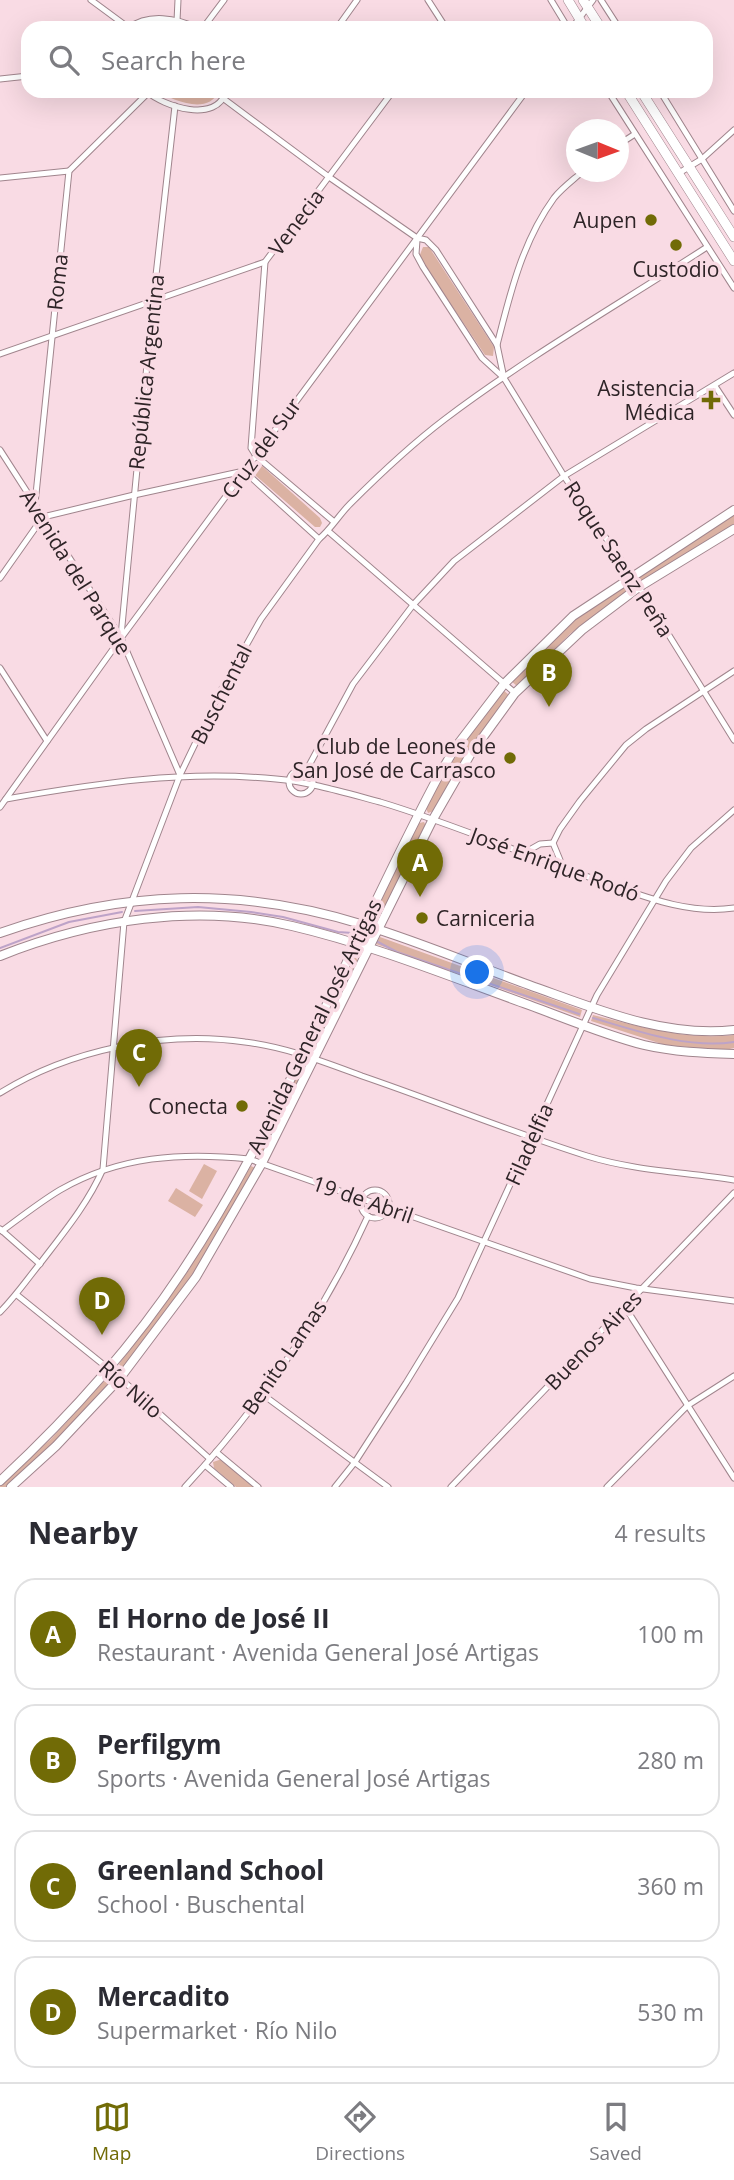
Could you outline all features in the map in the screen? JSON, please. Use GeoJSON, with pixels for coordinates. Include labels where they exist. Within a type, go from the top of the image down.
{"type":"FeatureCollection","features":[{"type":"Feature","properties":{"kind":"main road"},"geometry":{"type":"LineString","coordinates":[[568,0],[582,21]]}},
{"type":"Feature","properties":{"kind":"main road"},"geometry":{"type":"LineString","coordinates":[[588,2],[598,21]]}},
{"type":"Feature","properties":{"kind":"main road"},"geometry":{"type":"LineString","coordinates":[[631,98],[734,261]]}},
{"type":"Feature","properties":{"kind":"main road"},"geometry":{"type":"LineString","coordinates":[[645,98],[734,237]]}},
{"type":"Feature","properties":{"kind":"street"},"geometry":{"type":"LineString","coordinates":[[92,0],[120,21]]}},
{"type":"Feature","properties":{"kind":"street"},"geometry":{"type":"LineString","coordinates":[[144,21],[177,20],[178,0]]}},
{"type":"Feature","properties":{"kind":"street"},"geometry":{"type":"LineString","coordinates":[[208,21],[224,0]]}},
{"type":"Feature","properties":{"kind":"street"},"geometry":{"type":"LineString","coordinates":[[342,21],[357,0]]}},
{"type":"Feature","properties":{"kind":"street"},"geometry":{"type":"LineString","coordinates":[[428,0],[442,21]]}},
{"type":"Feature","properties":{"kind":"street"},"geometry":{"type":"LineString","coordinates":[[551,0],[565,21]]}},
{"type":"Feature","properties":{"kind":"street"},"geometry":{"type":"LineString","coordinates":[[601,0],[614,21]]}},
{"type":"Feature","properties":{"kind":"street"},"geometry":{"type":"LineString","coordinates":[[577,21],[588,2]]}},
{"type":"Feature","properties":{"kind":"street"},"geometry":{"type":"LineString","coordinates":[[0,79],[21,77]]}},
{"type":"Feature","properties":{"kind":"street"},"geometry":{"type":"LineString","coordinates":[[0,178],[69,171],[141,98]]}},
{"type":"Feature","properties":{"kind":"street"},"geometry":{"type":"LineString","coordinates":[[159,98],[175,106],[205,109],[216,106],[224,99]]}},
{"type":"Feature","properties":{"kind":"street","name":"Venecia"},"geometry":{"type":"LineString","coordinates":[[0,354],[265,262],[388,98]]}},
{"type":"Feature","properties":{"kind":"street","name":"Cruz del Sur"},"geometry":{"type":"LineString","coordinates":[[0,807],[121,638],[521,98]]}},
{"type":"Feature","properties":{"kind":"street"},"geometry":{"type":"LineString","coordinates":[[612,98],[734,288]]}},
{"type":"Feature","properties":{"kind":"street"},"geometry":{"type":"LineString","coordinates":[[664,98],[734,211]]}},
{"type":"Feature","properties":{"kind":"street","name":"Roque Saenz Peña"},"geometry":{"type":"LineString","coordinates":[[224,99],[329,177],[417,238],[426,240],[436,250],[497,345],[504,378]]}},
{"type":"Feature","properties":{"kind":"street","name":"República Argentina"},"geometry":{"type":"LineString","coordinates":[[121,638],[175,106]]}},
{"type":"Feature","properties":{"kind":"street"},"geometry":{"type":"LineString","coordinates":[[679,173],[702,159],[734,130]]}},
{"type":"Feature","properties":{"kind":"street"},"geometry":{"type":"LineString","coordinates":[[629,138],[635,134]]}},
{"type":"Feature","properties":{"kind":"street","name":"Roma"},"geometry":{"type":"LineString","coordinates":[[36,504],[69,171]]}},
{"type":"Feature","properties":{"kind":"street"},"geometry":{"type":"LineString","coordinates":[[497,345],[521,258],[556,195],[571,182]]}},
{"type":"Feature","properties":{"kind":"street"},"geometry":{"type":"LineString","coordinates":[[718,212],[726,199]]}},
{"type":"Feature","properties":{"kind":"street","name":"Roque Saenz Peña"},"geometry":{"type":"LineString","coordinates":[[417,238],[416,254],[423,267],[482,358],[504,378],[734,740]]}},
{"type":"Feature","properties":{"kind":"street","name":"Buschental"},"geometry":{"type":"LineString","coordinates":[[0,1312],[17,1295],[92,1193],[103,1169],[124,922],[180,775],[239,655],[261,619],[333,521],[380,474],[436,427],[504,378],[707,247]]}},
{"type":"Feature","properties":{"kind":"street"},"geometry":{"type":"LineString","coordinates":[[265,262],[251,448],[256,456],[333,521]]}},
{"type":"Feature","properties":{"kind":"street"},"geometry":{"type":"LineString","coordinates":[[306,771],[353,684],[413,605],[454,561],[564,476],[734,373]]}},
{"type":"Feature","properties":{"kind":"street"},"geometry":{"type":"LineString","coordinates":[[715,386],[734,415]]}},
{"type":"Feature","properties":{"kind":"street","name":"Avenida del Parque"},"geometry":{"type":"LineString","coordinates":[[0,450],[121,638],[180,775]]}},
{"type":"Feature","properties":{"kind":"street"},"geometry":{"type":"LineString","coordinates":[[0,578],[43,517],[244,471],[319,539]]}},
{"type":"Feature","properties":{"kind":"street","name":"Avenida General José Artigas"},"geometry":{"type":"LineString","coordinates":[[0,1481],[50,1434],[110,1370],[184,1269],[249,1159],[418,814],[455,748],[504,684],[573,615],[734,510]]}},
{"type":"Feature","properties":{"kind":"street","name":"Avenida General José Artigas"},"geometry":{"type":"LineString","coordinates":[[11,1487],[56,1446],[120,1378],[196,1277],[262,1163],[432,821],[470,755],[515,693],[582,630],[639,587],[734,529]]}},
{"type":"Feature","properties":{"kind":"street"},"geometry":{"type":"LineString","coordinates":[[328,531],[515,693]]}},
{"type":"Feature","properties":{"kind":"street"},"geometry":{"type":"LineString","coordinates":[[0,668],[47,741]]}},
{"type":"Feature","properties":{"kind":"street"},"geometry":{"type":"LineString","coordinates":[[560,867],[553,842],[560,829],[626,745],[734,671]]}},
{"type":"Feature","properties":{"kind":"street"},"geometry":{"type":"LineString","coordinates":[[297,770],[306,771],[313,777],[313,786],[308,793],[299,794],[291,789],[289,780],[297,770]]}},
{"type":"Feature","properties":{"kind":"street","name":"José Enrique Rodó"},"geometry":{"type":"LineString","coordinates":[[6,799],[96,783],[180,775],[289,780],[418,814],[654,899],[695,908],[734,908]]}},
{"type":"Feature","properties":{"kind":"street","name":"Filadelfia"},"geometry":{"type":"LineString","coordinates":[[335,1487],[355,1462],[458,1298],[590,1007],[654,899],[691,848],[734,810]]}},
{"type":"Feature","properties":{"kind":"street"},"geometry":{"type":"LineString","coordinates":[[524,853],[540,844],[553,842]]}},
{"type":"Feature","properties":{"kind":"street"},"geometry":{"type":"LineString","coordinates":[[0,933],[69,911],[133,900],[221,898],[257,901],[295,907],[377,929],[590,1007],[666,1028],[696,1031],[734,1030]]}},
{"type":"Feature","properties":{"kind":"street"},"geometry":{"type":"LineString","coordinates":[[0,956],[57,936],[124,922],[184,916],[255,920],[290,925],[355,943],[646,1045],[703,1053],[734,1054]]}},
{"type":"Feature","properties":{"kind":"street"},"geometry":{"type":"LineString","coordinates":[[0,1082],[2,1091],[41,1069],[114,1048],[168,1040],[212,1039],[245,1042],[302,1054],[532,1138],[627,1166],[734,1180]]}},
{"type":"Feature","properties":{"kind":"street","name":"19 de Abril"},"geometry":{"type":"LineString","coordinates":[[1,1230],[61,1189],[103,1169],[162,1156],[210,1155],[262,1163],[590,1279],[734,1301]]}},
{"type":"Feature","properties":{"kind":"street"},"geometry":{"type":"LineString","coordinates":[[380,1190],[387,1196],[389,1208],[380,1217],[368,1216],[362,1209],[362,1199],[367,1192],[380,1190]]}},
{"type":"Feature","properties":{"kind":"street","name":"Buenos Aires"},"geometry":{"type":"LineString","coordinates":[[450,1487],[734,1192]]}},
{"type":"Feature","properties":{"kind":"street","name":"Benito Lamas"},"geometry":{"type":"LineString","coordinates":[[185,1487],[262,1394],[320,1306],[368,1216]]}},
{"type":"Feature","properties":{"kind":"street"},"geometry":{"type":"LineString","coordinates":[[1,1230],[40,1264]]}},
{"type":"Feature","properties":{"kind":"street","name":"Río Nilo"},"geometry":{"type":"LineString","coordinates":[[17,1295],[120,1378],[210,1459]]}},
{"type":"Feature","properties":{"kind":"street"},"geometry":{"type":"LineString","coordinates":[[625,1307],[734,1478]]}},
{"type":"Feature","properties":{"kind":"street"},"geometry":{"type":"LineString","coordinates":[[607,1487],[687,1406],[734,1376]]}},
{"type":"Feature","properties":{"kind":"street"},"geometry":{"type":"LineString","coordinates":[[262,1394],[388,1487]]}},
{"type":"Feature","properties":{"kind":"street"},"geometry":{"type":"LineString","coordinates":[[216,1452],[258,1487]]}},
{"type":"Feature","properties":{"kind":"street"},"geometry":{"type":"LineString","coordinates":[[205,1465],[231,1487]]}},
{"type":"Feature","properties":{"kind":"shaded area"},"geometry":{"type":"Polygon","coordinates":[[[171,98],[215,98],[199,104],[171,98]]]}},
{"type":"Feature","properties":{"kind":"shaded area"},"geometry":{"type":"Polygon","coordinates":[[[423,247],[429,247],[494,347],[493,356],[485,355],[419,257],[423,247]]]}},
{"type":"Feature","properties":{"kind":"shaded area"},"geometry":{"type":"Polygon","coordinates":[[[259,466],[320,518],[320,527],[315,527],[256,476],[254,472],[259,466]]]}},
{"type":"Feature","properties":{"kind":"shaded area"},"geometry":{"type":"Polygon","coordinates":[[[734,515],[734,524],[643,582],[638,576],[734,515]]]}},
{"type":"Feature","properties":{"kind":"shaded area"},"geometry":{"type":"Polygon","coordinates":[[[628,583],[632,588],[571,633],[517,686],[511,681],[566,626],[628,583]]]}},
{"type":"Feature","properties":{"kind":"shaded area"},"geometry":{"type":"Polygon","coordinates":[[[502,689],[509,695],[468,752],[434,811],[428,813],[426,808],[443,777],[502,689]]]}},
{"type":"Feature","properties":{"kind":"shaded area"},"geometry":{"type":"Polygon","coordinates":[[[424,822],[426,826],[377,922],[371,919],[419,823],[424,822]]]}},
{"type":"Feature","properties":{"kind":"shaded area"},"geometry":{"type":"Polygon","coordinates":[[[380,937],[582,1010],[580,1017],[376,944],[380,937]]]}},
{"type":"Feature","properties":{"kind":"shaded area"},"geometry":{"type":"Polygon","coordinates":[[[351,958],[358,961],[314,1050],[310,1051],[308,1050],[351,958]]]}},
{"type":"Feature","properties":{"kind":"shaded area"},"geometry":{"type":"Polygon","coordinates":[[[593,1015],[681,1034],[734,1035],[734,1048],[725,1050],[665,1045],[591,1021],[593,1015]]]}},
{"type":"Feature","properties":{"kind":"shaded area"},"geometry":{"type":"Polygon","coordinates":[[[303,1061],[307,1063],[306,1066],[264,1153],[259,1155],[257,1153],[303,1061]]]}},
{"type":"Feature","properties":{"kind":"shaded area"},"geometry":{"type":"Polygon","coordinates":[[[204,1164],[217,1171],[202,1199],[189,1191],[204,1164]]]}},
{"type":"Feature","properties":{"kind":"shaded area"},"geometry":{"type":"Polygon","coordinates":[[[251,1166],[255,1168],[193,1275],[122,1369],[119,1364],[188,1271],[251,1166]]]}},
{"type":"Feature","properties":{"kind":"shaded area"},"geometry":{"type":"Polygon","coordinates":[[[176,1188],[203,1205],[195,1217],[168,1201],[176,1188]]]}},
{"type":"Feature","properties":{"kind":"shaded area"},"geometry":{"type":"Polygon","coordinates":[[[107,1378],[113,1380],[84,1414],[7,1487],[0,1487],[0,1484],[51,1439],[107,1378]]]}},
{"type":"Feature","properties":{"kind":"shaded area"},"geometry":{"type":"Polygon","coordinates":[[[222,1459],[254,1487],[236,1487],[214,1468],[213,1462],[222,1459]]]}},
{"type":"Feature","properties":{"kind":"waterway"},"geometry":{"type":"LineString","coordinates":[[135,911],[198,907],[251,912],[353,933]]}},
{"type":"Feature","properties":{"kind":"waterway"},"geometry":{"type":"LineString","coordinates":[[0,948],[69,922],[122,912]]}},
{"type":"Feature","properties":{"kind":"waterway"},"geometry":{"type":"LineString","coordinates":[[378,942],[397,952],[579,1014]]}},
{"type":"Feature","properties":{"kind":"waterway"},"geometry":{"type":"LineString","coordinates":[[593,1018],[681,1041],[717,1044],[734,1042]]}},
{"type":"Feature","properties":{"kind":"place","name":"Aupen"},"geometry":{"type":"Point","coordinates":[651,220]}},
{"type":"Feature","properties":{"kind":"place","name":"Custodio"},"geometry":{"type":"Point","coordinates":[676,245]}},
{"type":"Feature","properties":{"kind":"place","name":"Asistencia Médica"},"geometry":{"type":"Point","coordinates":[711,400]}},
{"type":"Feature","properties":{"kind":"place","name":"Perfilgym"},"geometry":{"type":"Point","coordinates":[549,707]}},
{"type":"Feature","properties":{"kind":"place","name":"Club de Leones de San José de Carrasco"},"geometry":{"type":"Point","coordinates":[510,758]}},
{"type":"Feature","properties":{"kind":"place","name":"El Horno de José II"},"geometry":{"type":"Point","coordinates":[420,897]}},
{"type":"Feature","properties":{"kind":"place","name":"Carniceria"},"geometry":{"type":"Point","coordinates":[422,918]}},
{"type":"Feature","properties":{"kind":"place","name":"Greenland School"},"geometry":{"type":"Point","coordinates":[139,1087]}},
{"type":"Feature","properties":{"kind":"place","name":"Conecta"},"geometry":{"type":"Point","coordinates":[242,1106]}},
{"type":"Feature","properties":{"kind":"place","name":"Mercadito"},"geometry":{"type":"Point","coordinates":[102,1335]}}]}
